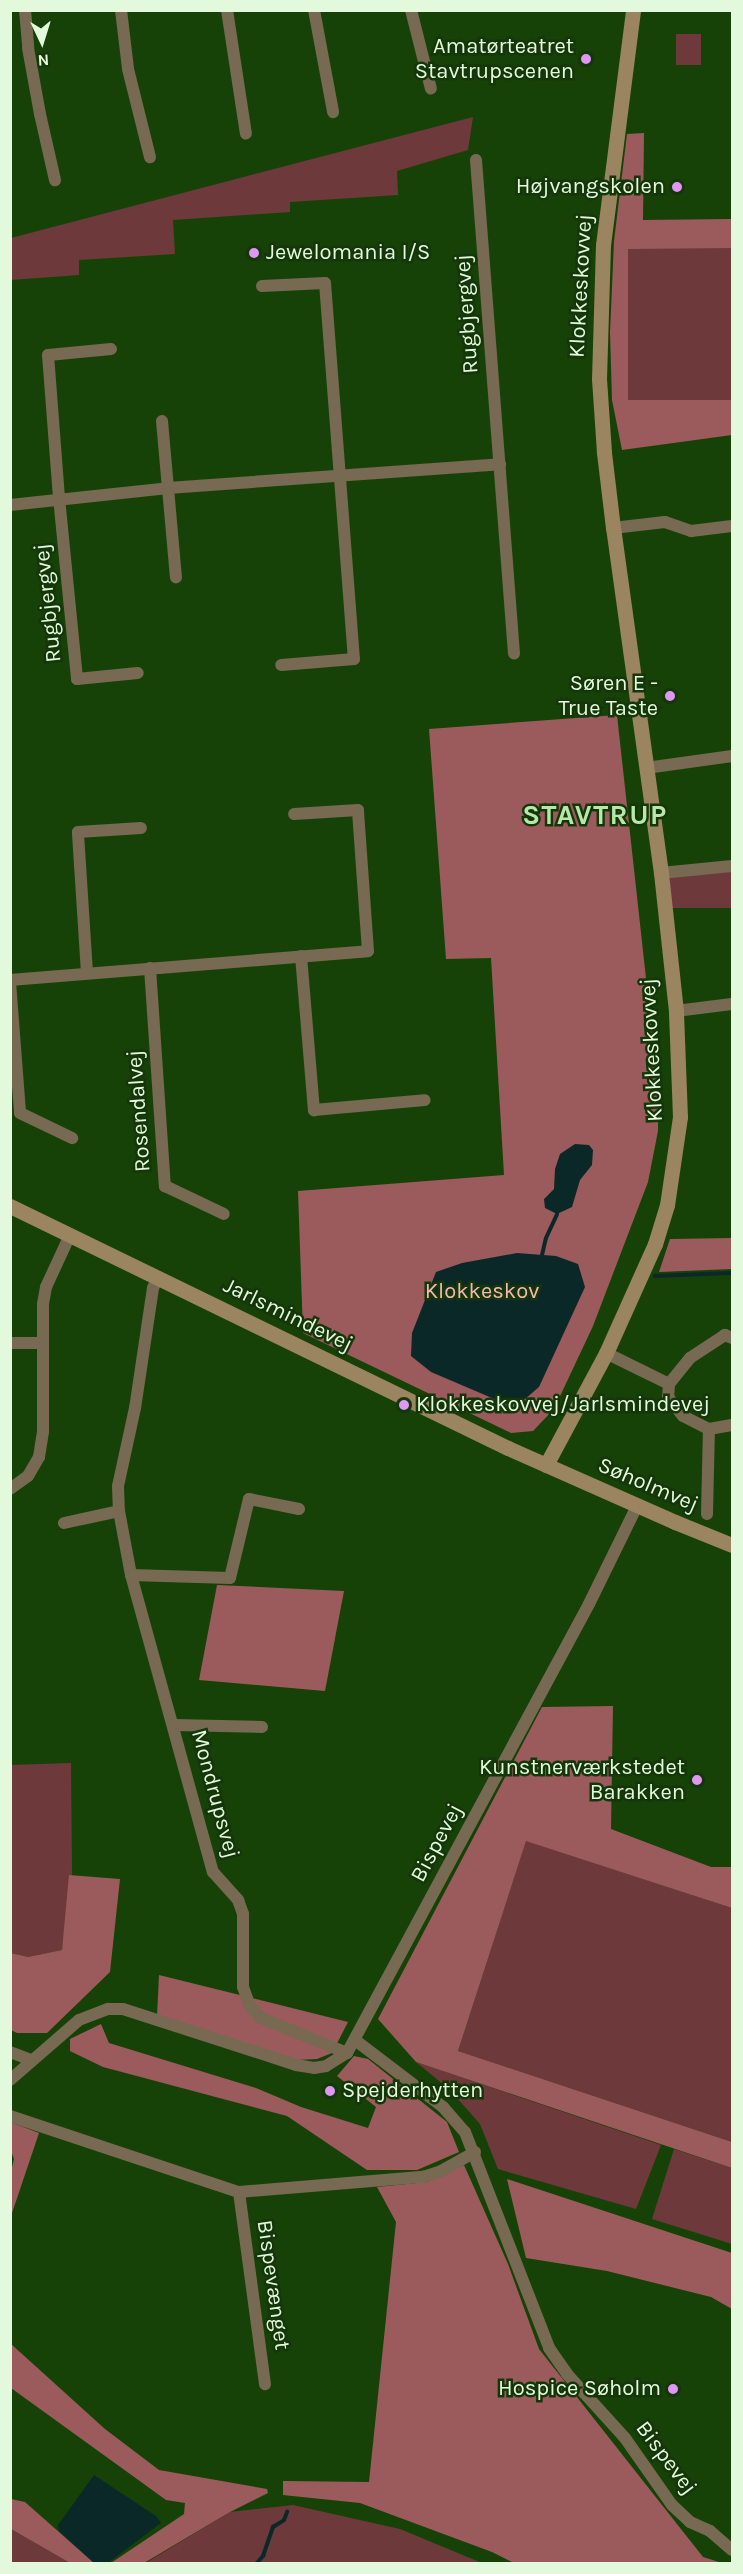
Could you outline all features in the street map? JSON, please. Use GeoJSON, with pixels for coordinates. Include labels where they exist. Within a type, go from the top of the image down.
{"type":"FeatureCollection","features":[{"type":"Feature","properties":{"kind":"street"},"geometry":{"type":"LineString","coordinates":[[25,10],[36,92],[55,180]]}},
{"type":"Feature","properties":{"kind":"street"},"geometry":{"type":"LineString","coordinates":[[120,10],[128,69],[150,157]]}},
{"type":"Feature","properties":{"kind":"street"},"geometry":{"type":"LineString","coordinates":[[227,10],[246,134]]}},
{"type":"Feature","properties":{"kind":"street"},"geometry":{"type":"LineString","coordinates":[[314,10],[333,112]]}},
{"type":"Feature","properties":{"kind":"street"},"geometry":{"type":"LineString","coordinates":[[411,10],[431,89]]}},
{"type":"Feature","properties":{"kind":"street","name":"Klokkeskovvej"},"geometry":{"type":"LineString","coordinates":[[546,1465],[606,1353],[655,1245],[668,1197],[680,1117],[676,1011],[661,873],[613,528],[599,379],[603,245],[633,10]]}},
{"type":"Feature","properties":{"kind":"street","name":"Rugbjergvej"},"geometry":{"type":"LineString","coordinates":[[476,160],[514,654]]}},
{"type":"Feature","properties":{"kind":"street"},"geometry":{"type":"LineString","coordinates":[[262,286],[325,283],[354,658],[281,664]]}},
{"type":"Feature","properties":{"kind":"street","name":"Rugbjergvej"},"geometry":{"type":"LineString","coordinates":[[111,349],[48,355],[59,498],[76,679],[138,673]]}},
{"type":"Feature","properties":{"kind":"street"},"geometry":{"type":"LineString","coordinates":[[162,421],[176,577]]}},
{"type":"Feature","properties":{"kind":"street"},"geometry":{"type":"LineString","coordinates":[[10,505],[168,488],[500,464]]}},
{"type":"Feature","properties":{"kind":"street"},"geometry":{"type":"LineString","coordinates":[[613,528],[665,522],[691,531],[732,526]]}},
{"type":"Feature","properties":{"kind":"street"},"geometry":{"type":"LineString","coordinates":[[646,768],[732,756]]}},
{"type":"Feature","properties":{"kind":"street"},"geometry":{"type":"LineString","coordinates":[[72,1138],[20,1113],[10,981],[368,951],[358,810],[294,814]]}},
{"type":"Feature","properties":{"kind":"street"},"geometry":{"type":"LineString","coordinates":[[87,974],[78,832],[141,828]]}},
{"type":"Feature","properties":{"kind":"street"},"geometry":{"type":"LineString","coordinates":[[661,873],[732,866]]}},
{"type":"Feature","properties":{"kind":"street"},"geometry":{"type":"LineString","coordinates":[[301,956],[314,1110],[425,1100]]}},
{"type":"Feature","properties":{"kind":"street","name":"Rosendalvej"},"geometry":{"type":"LineString","coordinates":[[150,968],[165,1186],[224,1214]]}},
{"type":"Feature","properties":{"kind":"street"},"geometry":{"type":"LineString","coordinates":[[676,1011],[732,1004]]}},
{"type":"Feature","properties":{"kind":"street","name":"Jarlsmindevej"},"geometry":{"type":"LineString","coordinates":[[10,1206],[546,1465]]}},
{"type":"Feature","properties":{"kind":"street"},"geometry":{"type":"LineString","coordinates":[[10,1489],[28,1476],[39,1457],[43,1432],[43,1304],[46,1287],[70,1235]]}},
{"type":"Feature","properties":{"kind":"street","name":"Mondrupsvej"},"geometry":{"type":"LineString","coordinates":[[158,1278],[153,1288],[135,1408],[118,1486],[119,1511],[131,1575],[213,1872],[238,1900],[243,1914],[243,1987],[250,2006],[261,2018],[347,2053]]}},
{"type":"Feature","properties":{"kind":"street"},"geometry":{"type":"LineString","coordinates":[[732,1338],[725,1335],[690,1358],[669,1384],[668,1397],[683,1416],[709,1429],[732,1425]]}},
{"type":"Feature","properties":{"kind":"street"},"geometry":{"type":"LineString","coordinates":[[10,1343],[43,1343]]}},
{"type":"Feature","properties":{"kind":"street"},"geometry":{"type":"LineString","coordinates":[[606,1353],[669,1384]]}},
{"type":"Feature","properties":{"kind":"street"},"geometry":{"type":"LineString","coordinates":[[707,1514],[709,1429]]}},
{"type":"Feature","properties":{"kind":"street","name":"Søholmvej"},"geometry":{"type":"LineString","coordinates":[[546,1465],[732,1545]]}},
{"type":"Feature","properties":{"kind":"street"},"geometry":{"type":"LineString","coordinates":[[131,1575],[230,1578],[249,1498],[299,1509]]}},
{"type":"Feature","properties":{"kind":"street","name":"Bispevej"},"geometry":{"type":"LineString","coordinates":[[347,2053],[590,1604],[637,1506]]}},
{"type":"Feature","properties":{"kind":"street"},"geometry":{"type":"LineString","coordinates":[[64,1523],[119,1511]]}},
{"type":"Feature","properties":{"kind":"street","name":"Mondrupsvej"},"geometry":{"type":"LineString","coordinates":[[174,1725],[262,1727]]}},
{"type":"Feature","properties":{"kind":"street"},"geometry":{"type":"LineString","coordinates":[[10,2079],[79,2020],[108,2009],[123,2009],[296,2065],[314,2068],[326,2066],[347,2053]]}},
{"type":"Feature","properties":{"kind":"street","name":"Bispevej"},"geometry":{"type":"LineString","coordinates":[[355,2040],[443,2107],[465,2132],[475,2152],[538,2327],[549,2348],[567,2374],[625,2438],[672,2505],[732,2550]]}},
{"type":"Feature","properties":{"kind":"street"},"geometry":{"type":"LineString","coordinates":[[10,2052],[31,2060]]}},
{"type":"Feature","properties":{"kind":"street"},"geometry":{"type":"LineString","coordinates":[[10,2116],[239,2192],[423,2177],[441,2171],[475,2152]]}},
{"type":"Feature","properties":{"kind":"street","name":"Bispevænget"},"geometry":{"type":"LineString","coordinates":[[239,2192],[265,2384]]}},
{"type":"Feature","properties":{"kind":"shaded area"},"geometry":{"type":"Polygon","coordinates":[[[676,34],[701,34],[701,65],[676,65],[676,34]]]}},
{"type":"Feature","properties":{"kind":"shaded area"},"geometry":{"type":"Polygon","coordinates":[[[473,117],[468,150],[397,171],[398,195],[290,202],[290,212],[173,220],[175,254],[79,260],[79,275],[11,280],[11,238],[473,117]]]}},
{"type":"Feature","properties":{"kind":"shaded area"},"geometry":{"type":"Polygon","coordinates":[[[628,248],[732,248],[732,400],[628,400],[628,248]]]}},
{"type":"Feature","properties":{"kind":"shaded area"},"geometry":{"type":"Polygon","coordinates":[[[670,872],[732,872],[732,908],[670,908],[670,872]]]}},
{"type":"Feature","properties":{"kind":"shaded area"},"geometry":{"type":"Polygon","coordinates":[[[71,1763],[72,1873],[62,1950],[28,1957],[11,1953],[11,1765],[71,1763]]]}},
{"type":"Feature","properties":{"kind":"shaded area"},"geometry":{"type":"Polygon","coordinates":[[[526,1840],[732,1908],[732,2142],[458,2051],[526,1840]]]}},
{"type":"Feature","properties":{"kind":"shaded area"},"geometry":{"type":"Polygon","coordinates":[[[416,2062],[661,2145],[636,2209],[498,2169],[480,2124],[450,2090],[416,2062]]]}},
{"type":"Feature","properties":{"kind":"shaded area"},"geometry":{"type":"Polygon","coordinates":[[[674,2149],[732,2168],[732,2244],[652,2219],[674,2149]]]}},
{"type":"Feature","properties":{"kind":"shaded area"},"geometry":{"type":"Polygon","coordinates":[[[293,2505],[400,2529],[482,2563],[144,2564],[230,2512],[293,2505]]]}},
{"type":"Feature","properties":{"kind":"shaded area"},"geometry":{"type":"Polygon","coordinates":[[[11,2529],[70,2563],[11,2563],[11,2529]]]}},
{"type":"Feature","properties":{"kind":"green space"},"geometry":{"type":"Polygon","coordinates":[[[644,133],[643,220],[732,219],[732,248],[628,249],[628,400],[732,400],[732,435],[622,450],[612,400],[610,333],[614,241],[627,134],[644,133]]]}},
{"type":"Feature","properties":{"kind":"green space","name":"Klokkeskov"},"geometry":{"type":"Polygon","coordinates":[[[617,715],[658,1087],[658,1131],[648,1182],[593,1326],[554,1409],[533,1431],[511,1433],[303,1333],[298,1191],[504,1175],[491,958],[446,959],[429,729],[617,715]]]}},
{"type":"Feature","properties":{"kind":"green space"},"geometry":{"type":"Polygon","coordinates":[[[732,1238],[732,1269],[659,1272],[670,1239],[732,1238]]]}},
{"type":"Feature","properties":{"kind":"green space"},"geometry":{"type":"Polygon","coordinates":[[[217,1585],[344,1591],[325,1691],[199,1680],[217,1585]]]}},
{"type":"Feature","properties":{"kind":"green space"},"geometry":{"type":"Polygon","coordinates":[[[613,1706],[611,1829],[711,1867],[732,1867],[732,1908],[526,1841],[458,2051],[732,2142],[732,2168],[416,2062],[378,2019],[542,1707],[613,1706]]]}},
{"type":"Feature","properties":{"kind":"green space"},"geometry":{"type":"Polygon","coordinates":[[[69,1875],[120,1879],[110,1972],[47,2033],[17,2033],[11,2030],[11,1953],[28,1957],[62,1950],[69,1875]]]}},
{"type":"Feature","properties":{"kind":"green space"},"geometry":{"type":"Polygon","coordinates":[[[159,1975],[348,2022],[332,2053],[317,2059],[296,2060],[157,2017],[159,1975]]]}},
{"type":"Feature","properties":{"kind":"green space"},"geometry":{"type":"Polygon","coordinates":[[[101,2024],[109,2043],[256,2088],[301,2107],[368,2128],[376,2107],[337,2076],[354,2056],[368,2059],[447,2122],[459,2152],[417,2170],[367,2170],[287,2116],[103,2067],[70,2051],[70,2039],[101,2024]]]}},
{"type":"Feature","properties":{"kind":"green space"},"geometry":{"type":"Polygon","coordinates":[[[10,2122],[39,2133],[11,2216],[11,2171],[14,2159],[11,2151],[10,2122]]]}},
{"type":"Feature","properties":{"kind":"green space"},"geometry":{"type":"Polygon","coordinates":[[[464,2165],[508,2264],[539,2349],[703,2557],[722,2563],[514,2563],[492,2552],[360,2503],[283,2495],[283,2481],[369,2482],[396,2222],[377,2187],[427,2182],[464,2165]]]}},
{"type":"Feature","properties":{"kind":"green space"},"geometry":{"type":"Polygon","coordinates":[[[507,2179],[732,2253],[732,2309],[711,2297],[607,2271],[526,2258],[507,2179]]]}},
{"type":"Feature","properties":{"kind":"green space"},"geometry":{"type":"Polygon","coordinates":[[[11,2344],[105,2429],[159,2470],[267,2489],[268,2493],[230,2512],[144,2563],[111,2563],[184,2514],[185,2503],[166,2500],[11,2388],[11,2344]]]}},
{"type":"Feature","properties":{"kind":"green space"},"geometry":{"type":"Polygon","coordinates":[[[11,2499],[25,2502],[94,2563],[70,2563],[11,2529],[11,2499]]]}},
{"type":"Feature","properties":{"kind":"water"},"geometry":{"type":"Polygon","coordinates":[[[575,1144],[589,1145],[593,1150],[592,1165],[580,1180],[572,1207],[557,1214],[545,1208],[544,1199],[554,1189],[555,1169],[560,1154],[575,1144]]]}},
{"type":"Feature","properties":{"kind":"water"},"geometry":{"type":"Polygon","coordinates":[[[517,1253],[556,1256],[578,1264],[585,1287],[539,1387],[525,1399],[499,1401],[431,1372],[411,1356],[412,1333],[436,1272],[462,1263],[517,1253]]]}},
{"type":"Feature","properties":{"kind":"water"},"geometry":{"type":"Polygon","coordinates":[[[94,2475],[156,2516],[161,2523],[108,2563],[94,2563],[59,2531],[58,2525],[94,2475]]]}},
{"type":"Feature","properties":{"kind":"waterway"},"geometry":{"type":"LineString","coordinates":[[542,1255],[546,1238],[557,1214]]}},
{"type":"Feature","properties":{"kind":"waterway"},"geometry":{"type":"LineString","coordinates":[[655,1276],[732,1273]]}},
{"type":"Feature","properties":{"kind":"waterway"},"geometry":{"type":"LineString","coordinates":[[256,2564],[263,2556],[273,2527],[284,2520],[287,2512]]}},
{"type":"Feature","properties":{"kind":"place","name":"Amatørteatret Stavtrupscenen"},"geometry":{"type":"Point","coordinates":[586,59]}},
{"type":"Feature","properties":{"kind":"place","name":"Højvangskolen"},"geometry":{"type":"Point","coordinates":[677,187]}},
{"type":"Feature","properties":{"kind":"place","name":"Jewelomania I/S"},"geometry":{"type":"Point","coordinates":[254,253]}},
{"type":"Feature","properties":{"kind":"place","name":"Søren E - True Taste"},"geometry":{"type":"Point","coordinates":[670,696]}},
{"type":"Feature","properties":{"kind":"place","name":"Klokkeskovvej/Jarlsmindevej"},"geometry":{"type":"Point","coordinates":[404,1405]}},
{"type":"Feature","properties":{"kind":"place","name":"Kunstnerværkstedet Barakken"},"geometry":{"type":"Point","coordinates":[697,1780]}},
{"type":"Feature","properties":{"kind":"place","name":"Spejderhytten"},"geometry":{"type":"Point","coordinates":[330,2091]}},
{"type":"Feature","properties":{"kind":"place","name":"Hospice Søholm"},"geometry":{"type":"Point","coordinates":[673,2389]}},
{"type":"Feature","properties":{"kind":"district","name":"STAVTRUP"},"geometry":{"type":"Point","coordinates":[595,815]}}]}
